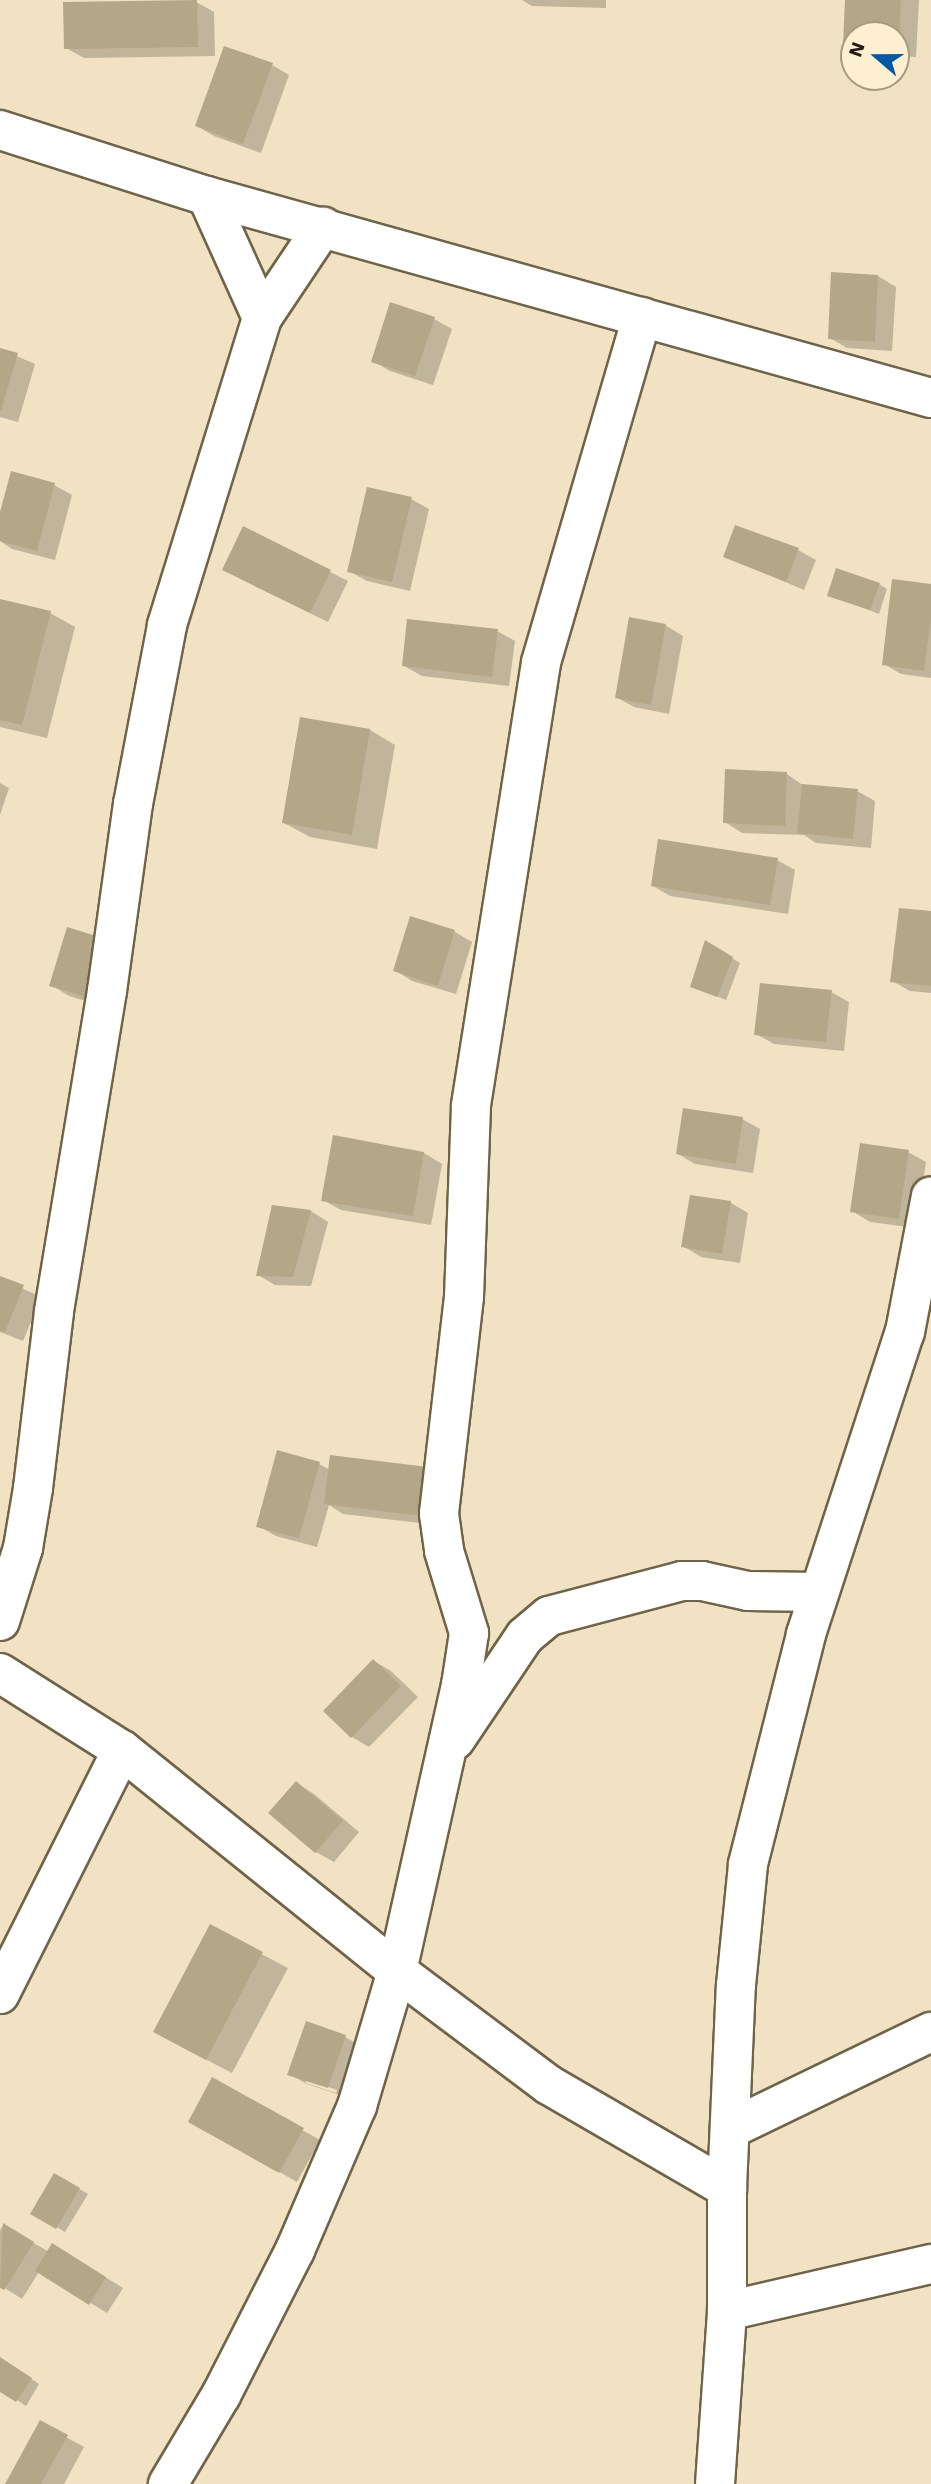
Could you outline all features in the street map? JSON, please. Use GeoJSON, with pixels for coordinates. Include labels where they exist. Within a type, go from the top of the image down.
{"type":"FeatureCollection","features":[{"type":"Feature","properties":{"kind":"street"},"geometry":{"type":"LineString","coordinates":[[0,130],[207,196],[931,398]]}},
{"type":"Feature","properties":{"kind":"street"},"geometry":{"type":"LineString","coordinates":[[207,196],[262,318]]}},
{"type":"Feature","properties":{"kind":"street"},"geometry":{"type":"LineString","coordinates":[[0,1621],[23,1548],[33,1488],[54,1311],[107,991],[133,804],[167,625],[262,318],[323,227]]}},
{"type":"Feature","properties":{"kind":"street"},"geometry":{"type":"LineString","coordinates":[[168,2484],[221,2395],[295,2250],[356,2106],[397,1970],[461,1685],[469,1633],[444,1551],[439,1514],[464,1297],[471,1106],[541,663],[642,317]]}},
{"type":"Feature","properties":{"kind":"street"},"geometry":{"type":"LineString","coordinates":[[715,2484],[727,2311],[727,2188],[732,2128],[736,1985],[748,1864],[819,1592],[905,1332],[931,1196]]}},
{"type":"Feature","properties":{"kind":"street"},"geometry":{"type":"LineString","coordinates":[[443,1756],[525,1636],[549,1616],[682,1581],[702,1581],[748,1591],[819,1592]]}},
{"type":"Feature","properties":{"kind":"street"},"geometry":{"type":"LineString","coordinates":[[0,1673],[122,1751],[397,1970],[549,2085],[727,2188]]}},
{"type":"Feature","properties":{"kind":"street"},"geometry":{"type":"LineString","coordinates":[[0,1994],[122,1751]]}},
{"type":"Feature","properties":{"kind":"street"},"geometry":{"type":"LineString","coordinates":[[732,2128],[931,2032]]}},
{"type":"Feature","properties":{"kind":"street"},"geometry":{"type":"LineString","coordinates":[[727,2311],[931,2264]]}},
{"type":"Feature","properties":{"kind":"building"},"geometry":{"type":"Polygon","coordinates":[[[197,0],[198,47],[64,49],[63,2],[197,0]]]}},
{"type":"Feature","properties":{"kind":"building"},"geometry":{"type":"Polygon","coordinates":[[[845,0],[901,0],[900,21],[844,21],[845,0]]]}},
{"type":"Feature","properties":{"kind":"building"},"geometry":{"type":"Polygon","coordinates":[[[224,46],[273,63],[243,144],[195,126],[224,46]]]}},
{"type":"Feature","properties":{"kind":"building"},"geometry":{"type":"Polygon","coordinates":[[[831,272],[878,275],[875,342],[828,339],[831,272]]]}},
{"type":"Feature","properties":{"kind":"building"},"geometry":{"type":"Polygon","coordinates":[[[390,302],[435,317],[415,376],[371,362],[390,302]]]}},
{"type":"Feature","properties":{"kind":"building"},"geometry":{"type":"Polygon","coordinates":[[[0,348],[18,353],[1,411],[0,410],[0,348]]]}},
{"type":"Feature","properties":{"kind":"building"},"geometry":{"type":"Polygon","coordinates":[[[11,471],[55,483],[37,551],[0,541],[0,512],[11,471]]]}},
{"type":"Feature","properties":{"kind":"building"},"geometry":{"type":"Polygon","coordinates":[[[367,487],[412,497],[392,582],[347,572],[367,487]]]}},
{"type":"Feature","properties":{"kind":"building"},"geometry":{"type":"Polygon","coordinates":[[[735,525],[799,548],[786,582],[723,557],[735,525]]]}},
{"type":"Feature","properties":{"kind":"building"},"geometry":{"type":"Polygon","coordinates":[[[243,526],[331,570],[310,613],[222,570],[243,526]]]}},
{"type":"Feature","properties":{"kind":"building"},"geometry":{"type":"Polygon","coordinates":[[[836,568],[880,583],[870,610],[827,596],[836,568]]]}},
{"type":"Feature","properties":{"kind":"building"},"geometry":{"type":"Polygon","coordinates":[[[892,579],[931,584],[931,618],[924,671],[882,665],[892,579]]]}},
{"type":"Feature","properties":{"kind":"building"},"geometry":{"type":"Polygon","coordinates":[[[0,599],[51,611],[22,725],[0,720],[0,599]]]}},
{"type":"Feature","properties":{"kind":"building"},"geometry":{"type":"Polygon","coordinates":[[[629,617],[666,624],[651,705],[615,698],[629,617]]]}},
{"type":"Feature","properties":{"kind":"building"},"geometry":{"type":"Polygon","coordinates":[[[407,619],[498,629],[492,677],[402,666],[407,619]]]}},
{"type":"Feature","properties":{"kind":"building"},"geometry":{"type":"Polygon","coordinates":[[[300,717],[370,729],[352,835],[282,823],[300,717]]]}},
{"type":"Feature","properties":{"kind":"building"},"geometry":{"type":"Polygon","coordinates":[[[725,769],[787,772],[785,826],[723,823],[725,769]]]}},
{"type":"Feature","properties":{"kind":"building"},"geometry":{"type":"Polygon","coordinates":[[[802,784],[858,789],[853,839],[797,833],[802,784]]]}},
{"type":"Feature","properties":{"kind":"building"},"geometry":{"type":"Polygon","coordinates":[[[658,839],[778,858],[770,905],[651,886],[658,839]]]}},
{"type":"Feature","properties":{"kind":"building"},"geometry":{"type":"Polygon","coordinates":[[[899,908],[931,911],[931,986],[890,982],[899,908]]]}},
{"type":"Feature","properties":{"kind":"building"},"geometry":{"type":"Polygon","coordinates":[[[410,916],[455,930],[438,986],[393,971],[410,916]]]}},
{"type":"Feature","properties":{"kind":"building"},"geometry":{"type":"Polygon","coordinates":[[[67,927],[106,939],[89,998],[49,986],[67,927]]]}},
{"type":"Feature","properties":{"kind":"building"},"geometry":{"type":"Polygon","coordinates":[[[705,940],[733,957],[717,997],[690,987],[705,940]]]}},
{"type":"Feature","properties":{"kind":"building"},"geometry":{"type":"Polygon","coordinates":[[[760,983],[832,990],[826,1042],[754,1035],[760,983]]]}},
{"type":"Feature","properties":{"kind":"building"},"geometry":{"type":"Polygon","coordinates":[[[683,1108],[743,1117],[736,1164],[676,1154],[683,1108]]]}},
{"type":"Feature","properties":{"kind":"building"},"geometry":{"type":"Polygon","coordinates":[[[333,1135],[424,1152],[413,1216],[321,1201],[333,1135]]]}},
{"type":"Feature","properties":{"kind":"building"},"geometry":{"type":"Polygon","coordinates":[[[860,1143],[909,1150],[899,1219],[850,1212],[860,1143]]]}},
{"type":"Feature","properties":{"kind":"building"},"geometry":{"type":"Polygon","coordinates":[[[690,1195],[731,1201],[722,1254],[681,1247],[690,1195]]]}},
{"type":"Feature","properties":{"kind":"building"},"geometry":{"type":"Polygon","coordinates":[[[272,1205],[311,1210],[293,1277],[256,1276],[272,1205]]]}},
{"type":"Feature","properties":{"kind":"building"},"geometry":{"type":"Polygon","coordinates":[[[0,1276],[24,1285],[5,1332],[0,1331],[0,1276]]]}},
{"type":"Feature","properties":{"kind":"building"},"geometry":{"type":"Polygon","coordinates":[[[277,1450],[320,1462],[299,1538],[256,1527],[277,1450]]]}},
{"type":"Feature","properties":{"kind":"building"},"geometry":{"type":"Polygon","coordinates":[[[330,1455],[436,1468],[429,1517],[324,1504],[330,1455]]]}},
{"type":"Feature","properties":{"kind":"building"},"geometry":{"type":"Polygon","coordinates":[[[373,1659],[401,1686],[351,1738],[323,1711],[373,1659]]]}},
{"type":"Feature","properties":{"kind":"building"},"geometry":{"type":"Polygon","coordinates":[[[296,1781],[343,1821],[315,1853],[268,1813],[296,1781]]]}},
{"type":"Feature","properties":{"kind":"building"},"geometry":{"type":"Polygon","coordinates":[[[210,1924],[263,1952],[206,2060],[153,2032],[210,1924]]]}},
{"type":"Feature","properties":{"kind":"building"},"geometry":{"type":"Polygon","coordinates":[[[306,2021],[346,2035],[328,2088],[287,2075],[306,2021]]]}},
{"type":"Feature","properties":{"kind":"building"},"geometry":{"type":"Polygon","coordinates":[[[212,2077],[304,2128],[279,2173],[188,2122],[212,2077]]]}},
{"type":"Feature","properties":{"kind":"building"},"geometry":{"type":"Polygon","coordinates":[[[54,2173],[80,2188],[56,2229],[30,2214],[54,2173]]]}},
{"type":"Feature","properties":{"kind":"building"},"geometry":{"type":"Polygon","coordinates":[[[3,2223],[34,2242],[4,2290],[0,2288],[3,2223]]]}},
{"type":"Feature","properties":{"kind":"building"},"geometry":{"type":"Polygon","coordinates":[[[52,2243],[106,2277],[89,2305],[35,2271],[52,2243]]]}},
{"type":"Feature","properties":{"kind":"building"},"geometry":{"type":"Polygon","coordinates":[[[0,2357],[32,2378],[16,2402],[0,2392],[0,2357]]]}},
{"type":"Feature","properties":{"kind":"building"},"geometry":{"type":"Polygon","coordinates":[[[40,2420],[68,2435],[41,2484],[5,2484],[40,2420]]]}}]}
